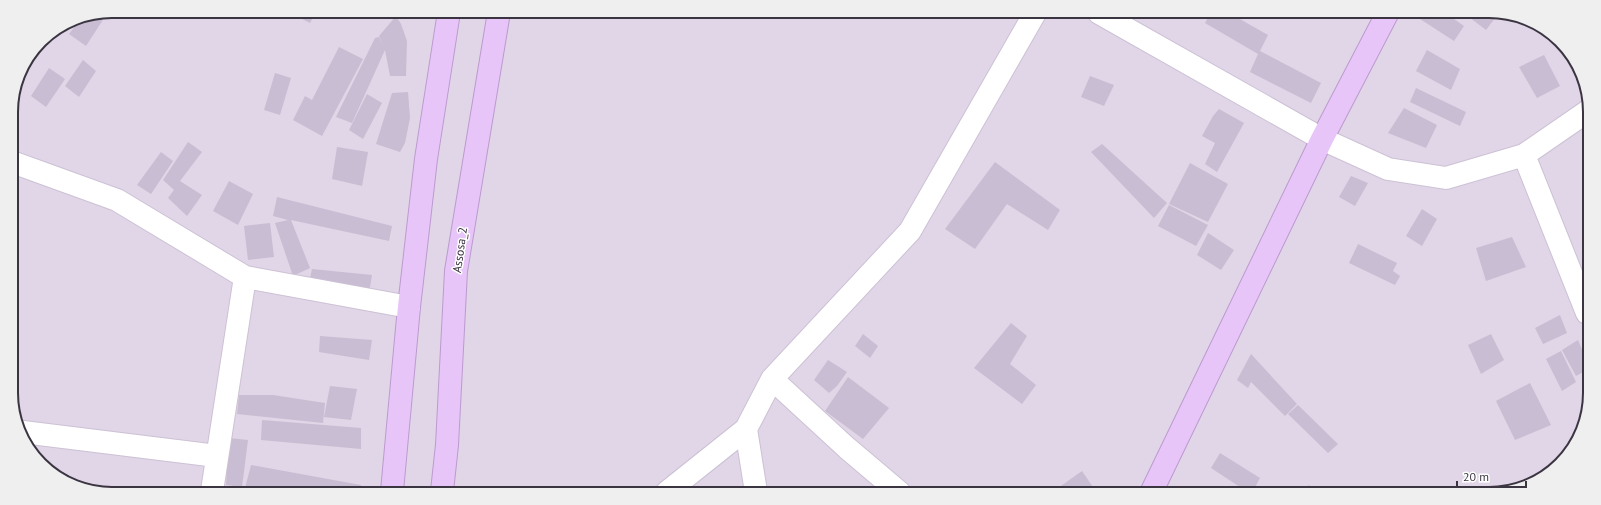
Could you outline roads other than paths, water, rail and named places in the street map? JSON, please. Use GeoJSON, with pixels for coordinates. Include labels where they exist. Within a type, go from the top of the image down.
{"type":"FeatureCollection","features":[{"type":"Feature","properties":{"kind":"street"},"geometry":{"type":"LineString","coordinates":[[392,487],[409,307],[426,158],[448,18]]}},
{"type":"Feature","properties":{"kind":"street","name":"Assosa_2"},"geometry":{"type":"LineString","coordinates":[[442,487],[447,445],[456,271],[497,18]]}},
{"type":"Feature","properties":{"kind":"street"},"geometry":{"type":"LineString","coordinates":[[673,487],[746,429],[772,380],[910,231],[1032,18]]}},
{"type":"Feature","properties":{"kind":"street"},"geometry":{"type":"LineString","coordinates":[[1106,18],[1322,139],[1388,169],[1446,178],[1524,155],[1583,114]]}},
{"type":"Feature","properties":{"kind":"street"},"geometry":{"type":"LineString","coordinates":[[1154,487],[1322,139],[1385,18]]}},
{"type":"Feature","properties":{"kind":"street"},"geometry":{"type":"LineString","coordinates":[[1524,155],[1583,303]]}},
{"type":"Feature","properties":{"kind":"street"},"geometry":{"type":"LineString","coordinates":[[18,164],[117,200],[245,277],[409,307]]}},
{"type":"Feature","properties":{"kind":"street"},"geometry":{"type":"LineString","coordinates":[[213,487],[245,277]]}},
{"type":"Feature","properties":{"kind":"street"},"geometry":{"type":"LineString","coordinates":[[772,380],[847,448],[893,487]]}},
{"type":"Feature","properties":{"kind":"street"},"geometry":{"type":"LineString","coordinates":[[746,429],[755,487]]}},
{"type":"Feature","properties":{"kind":"street"},"geometry":{"type":"LineString","coordinates":[[27,432],[217,456]]}}]}
